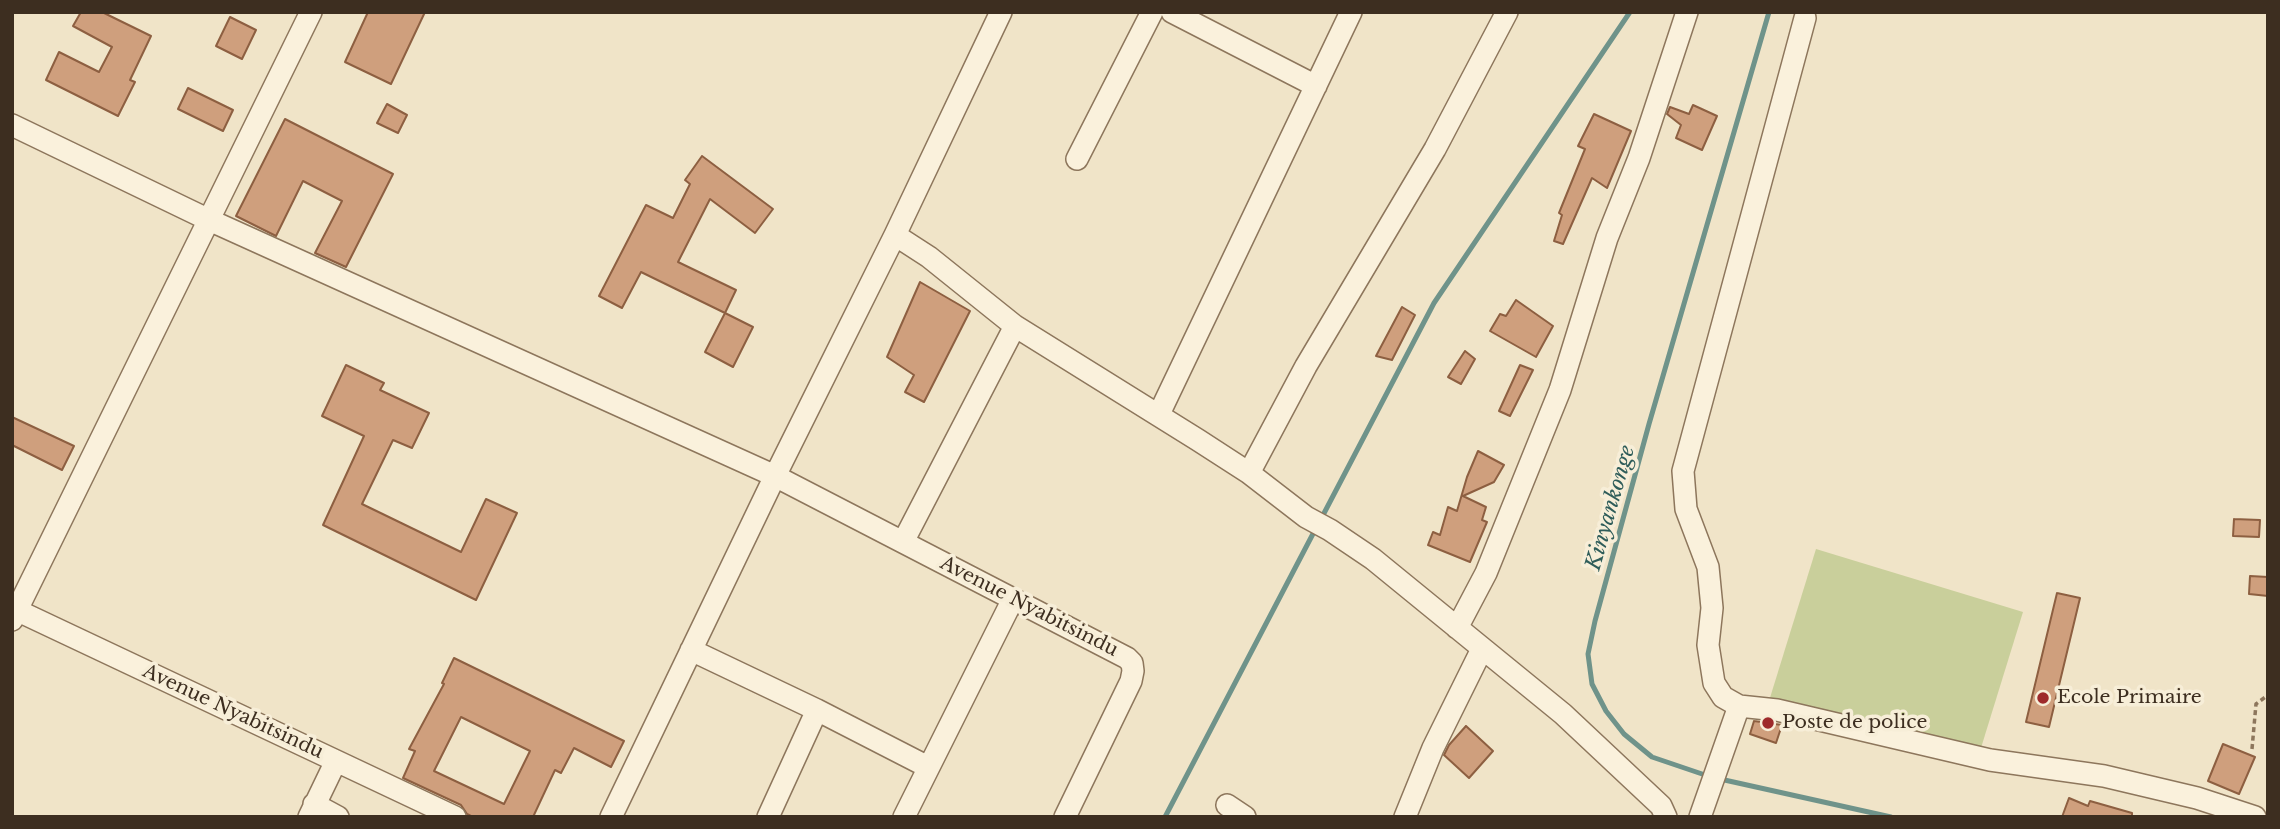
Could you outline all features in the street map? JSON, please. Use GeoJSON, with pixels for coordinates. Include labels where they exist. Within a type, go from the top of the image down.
{"type":"FeatureCollection","features":[{"type":"Feature","properties":{"kind":"street"},"geometry":{"type":"LineString","coordinates":[[14,613],[311,12]]}},
{"type":"Feature","properties":{"kind":"street"},"geometry":{"type":"LineString","coordinates":[[611,817],[1001,12]]}},
{"type":"Feature","properties":{"kind":"street"},"geometry":{"type":"LineString","coordinates":[[1077,159],[1152,12]]}},
{"type":"Feature","properties":{"kind":"street"},"geometry":{"type":"LineString","coordinates":[[1172,12],[1316,86]]}},
{"type":"Feature","properties":{"kind":"street"},"geometry":{"type":"LineString","coordinates":[[1158,414],[1351,12]]}},
{"type":"Feature","properties":{"kind":"street"},"geometry":{"type":"LineString","coordinates":[[1249,473],[1306,366],[1435,149],[1507,12]]}},
{"type":"Feature","properties":{"kind":"street"},"geometry":{"type":"LineString","coordinates":[[1457,628],[1486,573],[1560,390],[1607,238],[1639,158],[1687,12]]}},
{"type":"Feature","properties":{"kind":"street"},"geometry":{"type":"LineString","coordinates":[[1805,18],[1683,471],[1686,509],[1708,567],[1712,608],[1708,645],[1714,683],[1723,697],[1739,706],[1777,710],[1990,760],[2105,776],[2197,798],[2255,817]]}},
{"type":"Feature","properties":{"kind":"street","name":"Avenue Nyabitsindu"},"geometry":{"type":"LineString","coordinates":[[12,125],[207,219],[775,476],[1127,658],[1132,663],[1130,681],[1065,817]]}},
{"type":"Feature","properties":{"kind":"street"},"geometry":{"type":"LineString","coordinates":[[895,235],[929,257],[1015,326],[1249,473],[1306,517],[1373,559],[1563,715],[1661,806],[1666,817]]}},
{"type":"Feature","properties":{"kind":"street"},"geometry":{"type":"LineString","coordinates":[[903,542],[1015,326]]}},
{"type":"Feature","properties":{"kind":"street"},"geometry":{"type":"LineString","coordinates":[[904,817],[1013,599]]}},
{"type":"Feature","properties":{"kind":"street","name":"Avenue Nyabitsindu"},"geometry":{"type":"LineString","coordinates":[[14,613],[455,817]]}},
{"type":"Feature","properties":{"kind":"street"},"geometry":{"type":"LineString","coordinates":[[1405,817],[1433,748],[1482,649]]}},
{"type":"Feature","properties":{"kind":"street"},"geometry":{"type":"LineString","coordinates":[[691,650],[928,767]]}},
{"type":"Feature","properties":{"kind":"street"},"geometry":{"type":"LineString","coordinates":[[1700,817],[1739,706]]}},
{"type":"Feature","properties":{"kind":"street"},"geometry":{"type":"LineString","coordinates":[[768,817],[817,710]]}},
{"type":"Feature","properties":{"kind":"street"},"geometry":{"type":"LineString","coordinates":[[336,761],[311,811],[338,817]]}},
{"type":"Feature","properties":{"kind":"path"},"geometry":{"type":"LineString","coordinates":[[2252,749],[2256,704],[2268,695]]}},
{"type":"Feature","properties":{"kind":"green space"},"geometry":{"type":"Polygon","coordinates":[[[1816,549],[2023,612],[1976,764],[1769,701],[1816,549]]]}},
{"type":"Feature","properties":{"kind":"building"},"geometry":{"type":"Polygon","coordinates":[[[81,12],[102,12],[151,36],[130,80],[135,82],[118,116],[46,80],[59,52],[99,72],[112,47],[73,26],[81,12]]]}},
{"type":"Feature","properties":{"kind":"building"},"geometry":{"type":"Polygon","coordinates":[[[368,12],[425,12],[391,84],[345,62],[368,12]]]}},
{"type":"Feature","properties":{"kind":"building"},"geometry":{"type":"Polygon","coordinates":[[[230,17],[256,30],[242,59],[216,46],[230,17]]]}},
{"type":"Feature","properties":{"kind":"building"},"geometry":{"type":"Polygon","coordinates":[[[188,88],[233,110],[223,131],[178,109],[188,88]]]}},
{"type":"Feature","properties":{"kind":"building"},"geometry":{"type":"Polygon","coordinates":[[[387,104],[407,115],[398,133],[377,123],[387,104]]]}},
{"type":"Feature","properties":{"kind":"building"},"geometry":{"type":"Polygon","coordinates":[[[1693,105],[1717,116],[1702,150],[1676,138],[1681,125],[1667,114],[1670,107],[1689,114],[1693,105]]]}},
{"type":"Feature","properties":{"kind":"building"},"geometry":{"type":"Polygon","coordinates":[[[1594,114],[1631,131],[1607,188],[1592,178],[1563,244],[1554,241],[1562,215],[1559,213],[1585,149],[1578,146],[1594,114]]]}},
{"type":"Feature","properties":{"kind":"building"},"geometry":{"type":"Polygon","coordinates":[[[285,119],[393,174],[346,267],[315,253],[342,201],[303,181],[276,236],[236,216],[285,119]]]}},
{"type":"Feature","properties":{"kind":"building"},"geometry":{"type":"Polygon","coordinates":[[[702,156],[773,209],[755,233],[710,199],[678,262],[736,290],[725,313],[641,272],[622,308],[599,296],[646,205],[673,218],[690,184],[685,180],[702,156]]]}},
{"type":"Feature","properties":{"kind":"building"},"geometry":{"type":"Polygon","coordinates":[[[920,282],[970,311],[924,402],[905,392],[914,375],[887,357],[920,282]]]}},
{"type":"Feature","properties":{"kind":"building"},"geometry":{"type":"Polygon","coordinates":[[[1516,300],[1553,326],[1536,357],[1490,331],[1500,314],[1506,316],[1516,300]]]}},
{"type":"Feature","properties":{"kind":"building"},"geometry":{"type":"Polygon","coordinates":[[[1402,307],[1415,315],[1392,360],[1376,356],[1402,307]]]}},
{"type":"Feature","properties":{"kind":"building"},"geometry":{"type":"Polygon","coordinates":[[[725,313],[753,327],[733,367],[705,352],[725,313]]]}},
{"type":"Feature","properties":{"kind":"building"},"geometry":{"type":"Polygon","coordinates":[[[1465,351],[1475,359],[1461,384],[1448,377],[1465,351]]]}},
{"type":"Feature","properties":{"kind":"building"},"geometry":{"type":"Polygon","coordinates":[[[346,365],[384,383],[380,390],[429,413],[412,448],[393,440],[362,504],[461,552],[486,499],[517,513],[476,600],[323,525],[364,436],[322,416],[346,365]]]}},
{"type":"Feature","properties":{"kind":"building"},"geometry":{"type":"Polygon","coordinates":[[[1520,365],[1533,370],[1510,416],[1499,411],[1520,365]]]}},
{"type":"Feature","properties":{"kind":"building"},"geometry":{"type":"Polygon","coordinates":[[[12,417],[74,446],[62,470],[12,445],[12,417]]]}},
{"type":"Feature","properties":{"kind":"building"},"geometry":{"type":"Polygon","coordinates":[[[1478,451],[1504,465],[1494,482],[1463,496],[1486,507],[1482,520],[1487,522],[1470,562],[1428,545],[1433,532],[1440,535],[1448,507],[1457,511],[1478,451]]]}},
{"type":"Feature","properties":{"kind":"building"},"geometry":{"type":"Polygon","coordinates":[[[2234,519],[2260,520],[2259,537],[2233,536],[2234,519]]]}},
{"type":"Feature","properties":{"kind":"building"},"geometry":{"type":"Polygon","coordinates":[[[2250,576],[2268,577],[2268,596],[2249,594],[2250,576]]]}},
{"type":"Feature","properties":{"kind":"building"},"geometry":{"type":"Polygon","coordinates":[[[2057,593],[2080,598],[2049,727],[2026,722],[2057,593]]]}},
{"type":"Feature","properties":{"kind":"building"},"geometry":{"type":"Polygon","coordinates":[[[454,658],[624,741],[611,767],[574,748],[561,773],[555,770],[533,817],[473,817],[467,814],[461,805],[403,778],[415,751],[409,749],[444,684],[442,683],[454,658]],[[461,717],[434,771],[504,804],[530,751],[461,717]]]}},
{"type":"Feature","properties":{"kind":"building"},"geometry":{"type":"Polygon","coordinates":[[[1754,721],[1782,725],[1776,743],[1750,734],[1754,721]]]}},
{"type":"Feature","properties":{"kind":"building"},"geometry":{"type":"Polygon","coordinates":[[[1466,726],[1493,751],[1469,778],[1444,755],[1466,726]]]}},
{"type":"Feature","properties":{"kind":"building"},"geometry":{"type":"Polygon","coordinates":[[[2223,744],[2255,757],[2239,794],[2208,781],[2223,744]]]}},
{"type":"Feature","properties":{"kind":"building"},"geometry":{"type":"Polygon","coordinates":[[[2069,798],[2088,806],[2090,801],[2132,813],[2132,817],[2062,817],[2069,798]]]}},
{"type":"Feature","properties":{"kind":"waterway"},"geometry":{"type":"LineString","coordinates":[[1321,519],[1434,303],[1630,12]]}},
{"type":"Feature","properties":{"kind":"waterway","name":"Kinyankonge"},"geometry":{"type":"LineString","coordinates":[[1711,777],[1652,757],[1624,734],[1606,711],[1592,684],[1588,654],[1649,424],[1769,12]]}},
{"type":"Feature","properties":{"kind":"waterway"},"geometry":{"type":"LineString","coordinates":[[1165,817],[1316,528]]}},
{"type":"Feature","properties":{"kind":"waterway","name":"Kinyankonge"},"geometry":{"type":"LineString","coordinates":[[1720,779],[1891,817]]}},
{"type":"Feature","properties":{"kind":"place","name":"Ecole Primaire"},"geometry":{"type":"Point","coordinates":[2043,698]}},
{"type":"Feature","properties":{"kind":"place","name":"Poste de police"},"geometry":{"type":"Point","coordinates":[1768,723]}}]}
